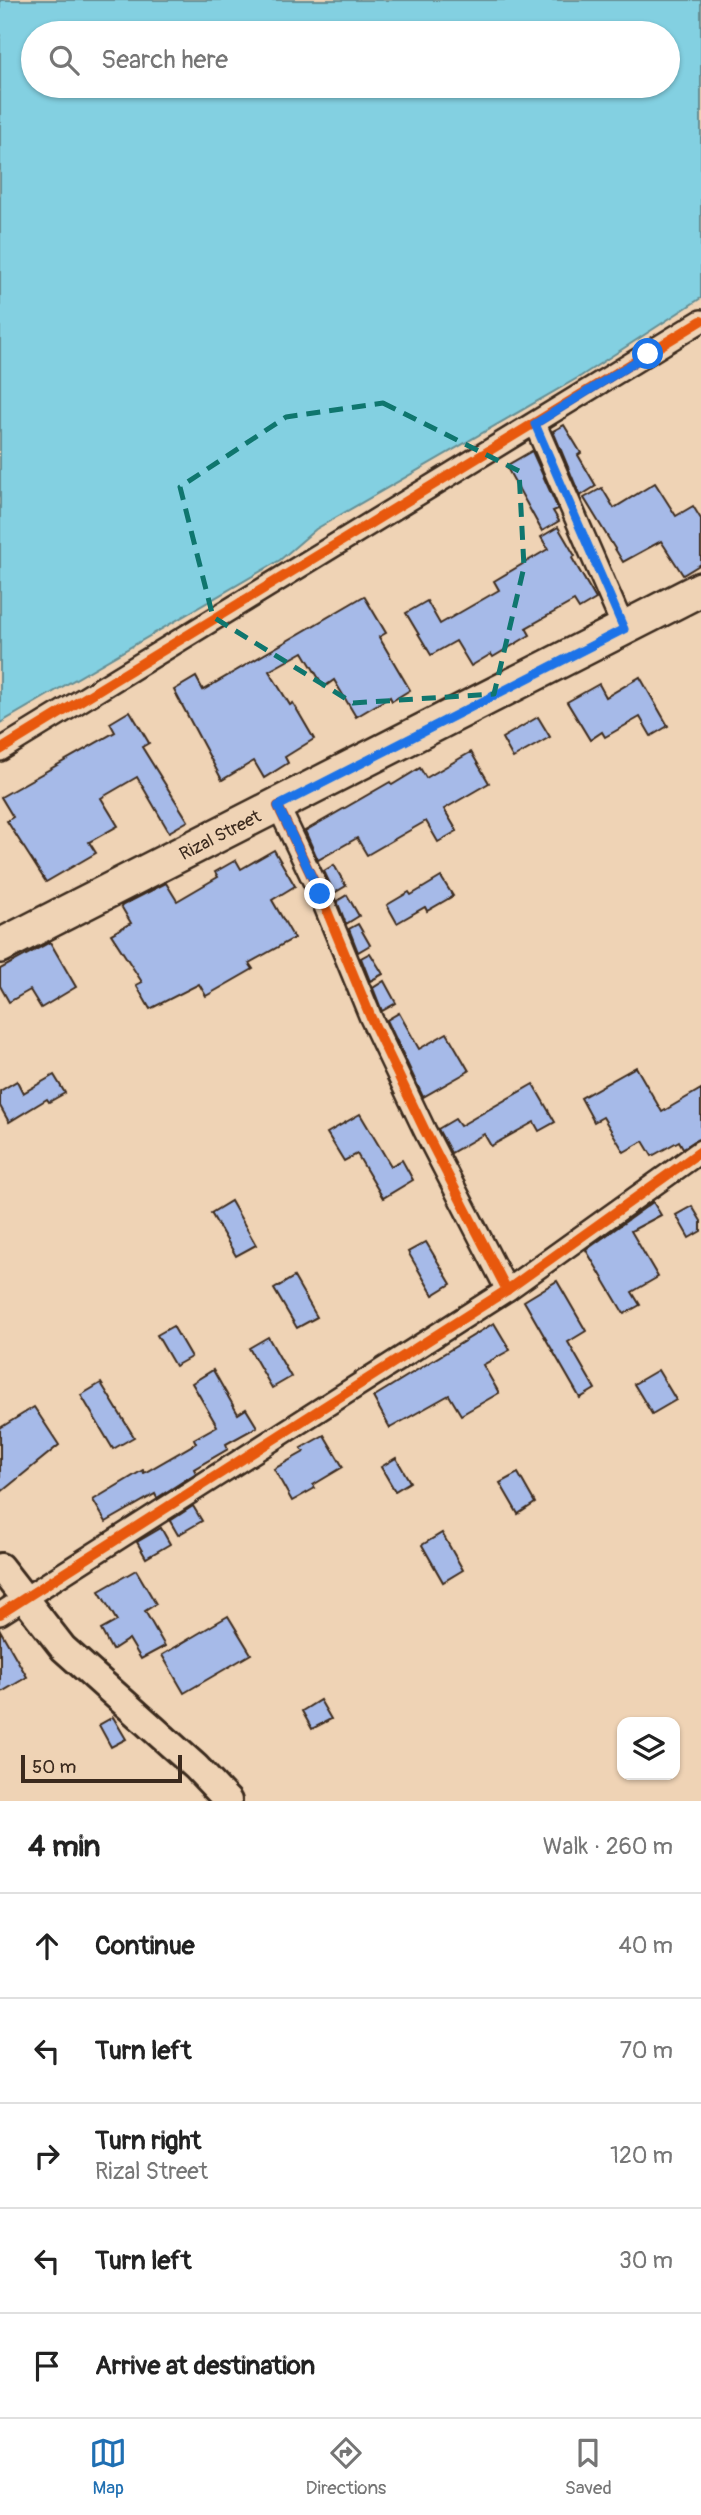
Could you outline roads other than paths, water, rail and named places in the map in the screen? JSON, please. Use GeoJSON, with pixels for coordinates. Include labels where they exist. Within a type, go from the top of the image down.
{"type":"FeatureCollection","features":[{"type":"Feature","properties":{"kind":"main road","name":"Rizal Street"},"geometry":{"type":"LineString","coordinates":[[0,946],[701,589]]}},
{"type":"Feature","properties":{"kind":"street"},"geometry":{"type":"LineString","coordinates":[[0,750],[701,321]]}},
{"type":"Feature","properties":{"kind":"street"},"geometry":{"type":"LineString","coordinates":[[535,424],[624,629]]}},
{"type":"Feature","properties":{"kind":"street"},"geometry":{"type":"LineString","coordinates":[[278,806],[320,894],[371,1018],[425,1131],[507,1290]]}},
{"type":"Feature","properties":{"kind":"street"},"geometry":{"type":"LineString","coordinates":[[0,1614],[507,1290],[701,1151]]}},
{"type":"Feature","properties":{"kind":"street"},"geometry":{"type":"LineString","coordinates":[[0,1567],[63,1648],[196,1767],[229,1801]]}},
{"type":"Feature","properties":{"kind":"water"},"geometry":{"type":"Polygon","coordinates":[[[0,0],[701,0],[701,298],[581,376],[316,529],[280,560],[0,723],[0,0]]]}}]}
